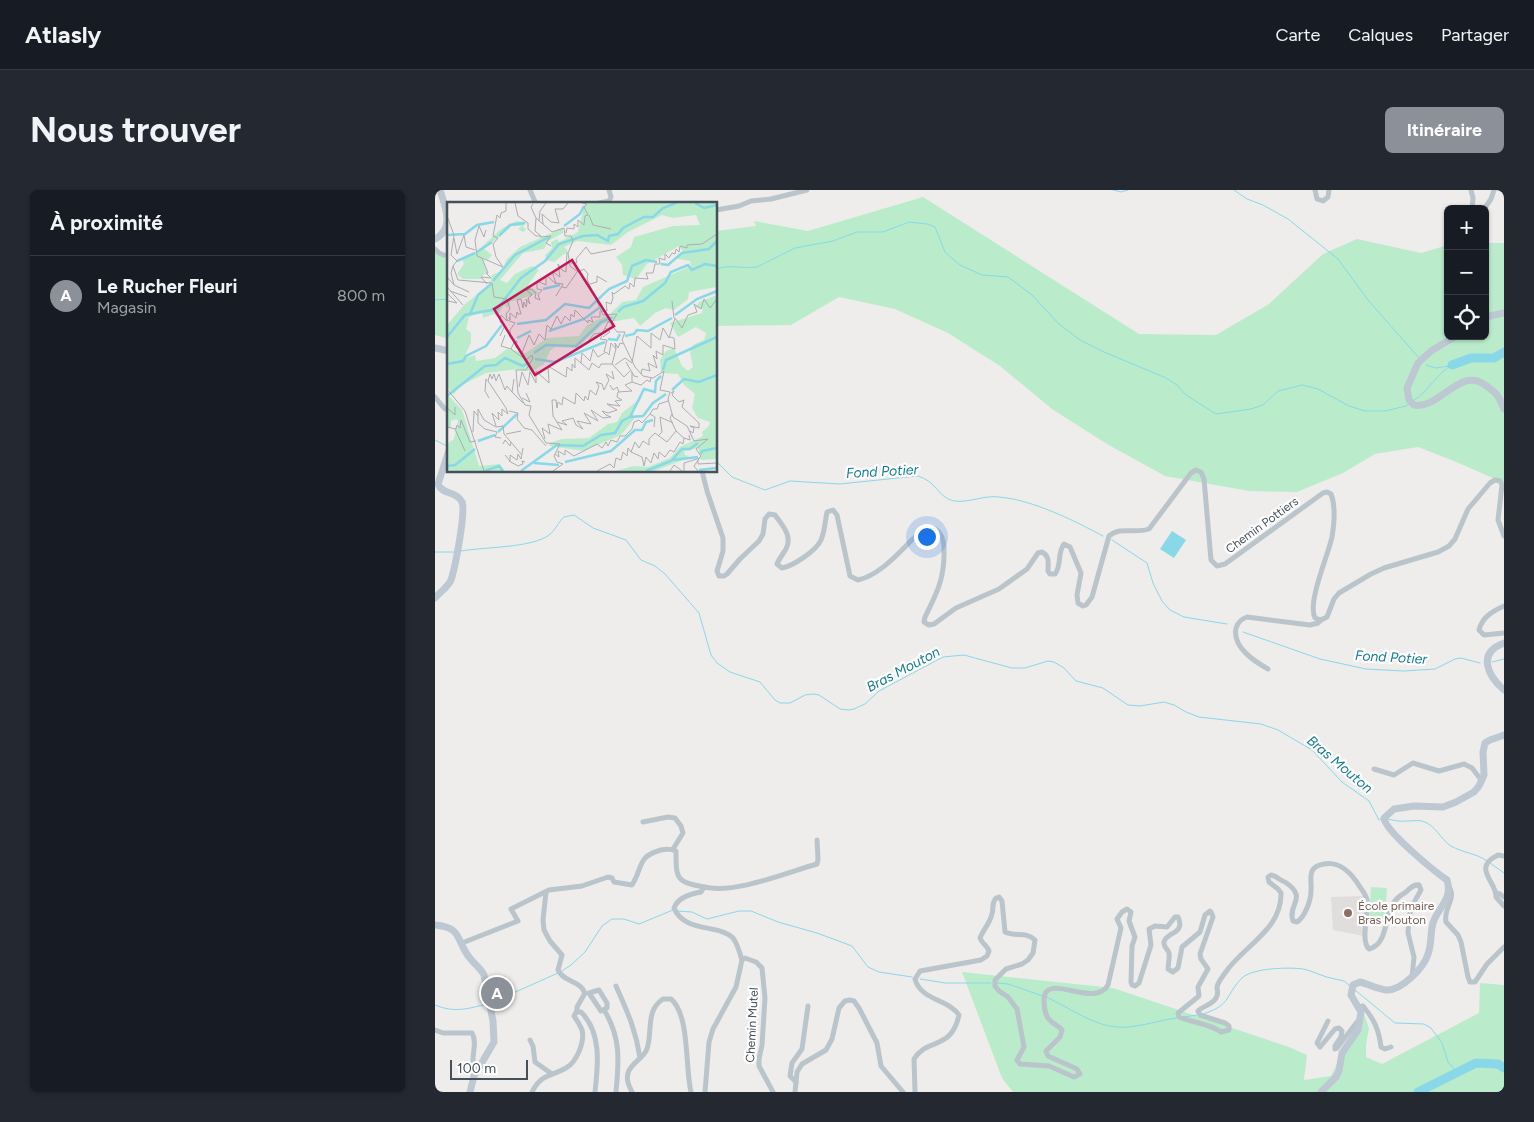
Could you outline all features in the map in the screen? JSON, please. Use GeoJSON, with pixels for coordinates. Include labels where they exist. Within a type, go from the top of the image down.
{"type":"FeatureCollection","features":[{"type":"Feature","properties":{"kind":"main road"},"geometry":{"type":"LineString","coordinates":[[435,239],[443,232],[447,218],[439,190]]}},
{"type":"Feature","properties":{"kind":"main road"},"geometry":{"type":"LineString","coordinates":[[1489,317],[1504,313]]}},
{"type":"Feature","properties":{"kind":"main road"},"geometry":{"type":"LineString","coordinates":[[1449,340],[1431,350],[1419,363],[1407,388],[1409,400],[1414,405],[1420,406],[1432,401],[1457,384],[1479,380],[1498,395],[1504,409]]}},
{"type":"Feature","properties":{"kind":"main road"},"geometry":{"type":"LineString","coordinates":[[435,598],[450,581],[463,517],[461,501],[457,496],[440,488],[438,484],[447,456]]}},
{"type":"Feature","properties":{"kind":"main road"},"geometry":{"type":"LineString","coordinates":[[1504,643],[1497,646],[1490,653],[1487,665],[1491,676],[1504,690]]}},
{"type":"Feature","properties":{"kind":"main road"},"geometry":{"type":"LineString","coordinates":[[1321,1092],[1336,1077],[1342,1053],[1359,1030],[1361,1012],[1351,995],[1353,985],[1360,982],[1385,990],[1393,989],[1418,971],[1428,954],[1434,921],[1445,904],[1449,889],[1447,880],[1397,838],[1384,821],[1384,818],[1394,809],[1414,806],[1443,807],[1474,792],[1482,781],[1485,768],[1483,752],[1485,743],[1504,735]]}},
{"type":"Feature","properties":{"kind":"main road"},"geometry":{"type":"LineString","coordinates":[[435,924],[445,925],[453,929],[460,937],[470,959],[482,970],[484,975],[494,1042],[476,1072],[470,1092]]}},
{"type":"Feature","properties":{"kind":"street"},"geometry":{"type":"LineString","coordinates":[[529,190],[535,202]]}},
{"type":"Feature","properties":{"kind":"street"},"geometry":{"type":"LineString","coordinates":[[609,190],[611,202]]}},
{"type":"Feature","properties":{"kind":"street"},"geometry":{"type":"LineString","coordinates":[[717,210],[807,190]]}},
{"type":"Feature","properties":{"kind":"street"},"geometry":{"type":"LineString","coordinates":[[1315,190],[1317,199],[1323,201],[1328,197],[1329,190]]}},
{"type":"Feature","properties":{"kind":"street"},"geometry":{"type":"LineString","coordinates":[[1471,190],[1473,198],[1472,205]]}},
{"type":"Feature","properties":{"kind":"street"},"geometry":{"type":"LineString","coordinates":[[1487,205],[1494,190]]}},
{"type":"Feature","properties":{"kind":"street"},"geometry":{"type":"LineString","coordinates":[[435,249],[447,256]]}},
{"type":"Feature","properties":{"kind":"street"},"geometry":{"type":"LineString","coordinates":[[435,397],[447,410]]}},
{"type":"Feature","properties":{"kind":"street","name":"Chemin Pottiers"},"geometry":{"type":"LineString","coordinates":[[702,472],[723,538],[723,551],[717,571],[719,576],[727,574],[759,541],[763,534],[765,519],[769,514],[775,515],[787,531],[787,548],[777,564],[782,568],[809,553],[817,546],[823,538],[827,512],[833,510],[837,515],[850,576],[858,580],[863,579],[887,564],[922,531],[937,530],[943,538],[945,567],[925,617],[924,622],[929,625],[934,624],[956,608],[999,589],[1027,569],[1038,553],[1046,554],[1048,571],[1050,574],[1055,574],[1059,569],[1060,551],[1064,544],[1069,547],[1079,568],[1078,603],[1083,606],[1086,605],[1092,597],[1109,536],[1119,530],[1149,530],[1194,471],[1199,470],[1204,479],[1211,560],[1217,566],[1225,564],[1323,493],[1328,492],[1333,498],[1332,537],[1316,591],[1313,612],[1315,618],[1321,620]]}},
{"type":"Feature","properties":{"kind":"street"},"geometry":{"type":"LineString","coordinates":[[1268,669],[1248,655],[1237,640],[1237,626],[1243,618],[1310,625],[1318,623],[1327,617],[1334,599],[1339,593],[1371,574],[1438,552],[1449,546],[1455,539],[1468,509],[1490,482],[1495,480],[1500,481],[1502,485],[1498,520],[1504,536]]}},
{"type":"Feature","properties":{"kind":"street"},"geometry":{"type":"LineString","coordinates":[[1504,606],[1486,616],[1479,630],[1484,635],[1504,633]]}},
{"type":"Feature","properties":{"kind":"street"},"geometry":{"type":"LineString","coordinates":[[1374,770],[1395,775],[1402,768],[1413,763],[1439,771],[1464,764],[1472,768],[1482,781]]}},
{"type":"Feature","properties":{"kind":"street"},"geometry":{"type":"LineString","coordinates":[[643,822],[668,817],[675,818],[681,826],[683,833],[673,849]]}},
{"type":"Feature","properties":{"kind":"street"},"geometry":{"type":"LineString","coordinates":[[673,849],[676,851],[678,875],[685,884],[718,889],[761,882],[817,864],[817,840]]}},
{"type":"Feature","properties":{"kind":"street"},"geometry":{"type":"LineString","coordinates":[[463,943],[518,921],[511,909],[546,892],[581,886],[608,876],[614,882],[632,885],[645,857],[650,853],[673,849]]}},
{"type":"Feature","properties":{"kind":"street"},"geometry":{"type":"LineString","coordinates":[[1501,856],[1493,858],[1487,865],[1486,874],[1496,893],[1497,900],[1504,906]]}},
{"type":"Feature","properties":{"kind":"street"},"geometry":{"type":"LineString","coordinates":[[915,1092],[914,1059],[924,1050],[948,1038],[954,1032],[959,1015],[957,1010],[936,1001],[921,990],[915,979],[920,972],[981,960],[987,956],[988,947],[980,938],[992,916],[992,905],[996,898],[1002,901],[1005,932],[1013,935],[1024,934],[1031,936],[1035,940],[1033,953],[1028,960],[1023,964],[1006,969],[995,980],[995,986],[999,991],[1008,996],[1017,1009],[1024,1047],[1017,1060],[1020,1064],[1049,1066],[1075,1077],[1079,1074],[1077,1069],[1048,1056],[1046,1051],[1060,1037],[1062,1030],[1049,1020],[1046,1015],[1045,994],[1047,990],[1054,988],[1094,994],[1106,990],[1121,928],[1117,919],[1127,909],[1131,912],[1129,921],[1135,937],[1132,946],[1131,982],[1135,986],[1139,983],[1151,945],[1149,929],[1155,926],[1167,926],[1175,917],[1179,917],[1180,924],[1177,930],[1165,940],[1164,944],[1169,954],[1168,969],[1173,972],[1177,968],[1182,947],[1201,930],[1208,912],[1210,911],[1213,914],[1200,954],[1208,969],[1198,987],[1199,996],[1178,1013],[1179,1017],[1213,1026],[1221,1032],[1229,1030],[1229,1026],[1225,1023],[1200,1016],[1198,1011],[1215,999],[1218,992],[1217,986],[1225,973],[1238,957],[1266,932],[1277,913],[1281,893],[1267,879],[1271,875],[1292,887],[1297,893],[1292,917],[1293,921],[1297,922],[1302,918],[1310,898],[1310,879],[1315,867],[1331,863],[1346,869],[1353,876],[1367,901],[1365,943],[1369,948],[1375,946],[1383,936],[1390,909],[1397,898],[1415,884],[1419,885],[1421,890],[1412,906],[1408,926],[1414,957],[1412,977]]}},
{"type":"Feature","properties":{"kind":"street"},"geometry":{"type":"LineString","coordinates":[[1448,885],[1452,890],[1453,896],[1446,912],[1446,922],[1458,935],[1461,942],[1470,982],[1475,982],[1487,964],[1504,947]]}},
{"type":"Feature","properties":{"kind":"street"},"geometry":{"type":"LineString","coordinates":[[704,887],[701,892],[690,894],[675,904],[676,914],[683,920],[704,929],[726,933],[734,938],[742,960]]}},
{"type":"Feature","properties":{"kind":"street"},"geometry":{"type":"LineString","coordinates":[[532,1092],[539,1081],[545,1076],[568,1067],[579,1051],[582,1040],[582,1030],[574,1016],[585,993],[583,987],[561,975],[558,970],[562,955],[547,937],[543,920],[546,892]]}},
{"type":"Feature","properties":{"kind":"street"},"geometry":{"type":"LineString","coordinates":[[1496,893],[1504,897]]}},
{"type":"Feature","properties":{"kind":"street","name":"Chemin Mutel"},"geometry":{"type":"LineString","coordinates":[[705,1092],[709,1042],[713,1029],[735,987],[742,960],[745,958],[756,962],[762,968],[765,998],[759,1066],[773,1092]]}},
{"type":"Feature","properties":{"kind":"street"},"geometry":{"type":"LineString","coordinates":[[616,986],[632,1020],[640,1058]]}},
{"type":"Feature","properties":{"kind":"street"},"geometry":{"type":"LineString","coordinates":[[632,1092],[627,1081],[628,1073],[646,1051],[653,1008],[663,999],[671,999],[676,1003],[683,1024],[691,1092]]}},
{"type":"Feature","properties":{"kind":"street"},"geometry":{"type":"LineString","coordinates":[[795,1092],[797,1072],[802,1064],[818,1056],[829,1045],[839,1008],[845,1001],[850,1000],[854,1001],[859,1008],[877,1043],[881,1066],[903,1092]]}},
{"type":"Feature","properties":{"kind":"street"},"geometry":{"type":"LineString","coordinates":[[795,1082],[790,1076],[792,1064],[802,1049],[808,1006]]}},
{"type":"Feature","properties":{"kind":"street"},"geometry":{"type":"LineString","coordinates":[[1359,1007],[1363,1006],[1374,1022],[1379,1034],[1381,1047],[1385,1049],[1391,1047]]}},
{"type":"Feature","properties":{"kind":"street"},"geometry":{"type":"LineString","coordinates":[[604,1010],[611,1022],[618,1042],[616,1092]]}},
{"type":"Feature","properties":{"kind":"street"},"geometry":{"type":"LineString","coordinates":[[577,1012],[581,1012],[585,1016],[597,1046],[599,1061],[595,1092]]}},
{"type":"Feature","properties":{"kind":"street"},"geometry":{"type":"LineString","coordinates":[[1328,1021],[1317,1044],[1320,1047],[1335,1029],[1339,1028],[1342,1031],[1341,1037],[1335,1046],[1337,1048],[1357,1022],[1360,1023]]}},
{"type":"Feature","properties":{"kind":"street"},"geometry":{"type":"LineString","coordinates":[[435,1030],[443,1033],[472,1033],[474,1038],[472,1065],[476,1072]]}},
{"type":"Feature","properties":{"kind":"street"},"geometry":{"type":"LineString","coordinates":[[530,1040],[533,1046],[535,1062],[552,1074]]}},
{"type":"Feature","properties":{"kind":"shaded area","name":"École primaire Bras Mouton"},"geometry":{"type":"Polygon","coordinates":[[[1364,896],[1364,936],[1333,930],[1331,897],[1364,896]]]}},
{"type":"Feature","properties":{"kind":"green space"},"geometry":{"type":"Polygon","coordinates":[[[923,197],[1139,334],[1216,335],[1269,304],[1323,254],[1357,239],[1421,253],[1444,246],[1444,340],[1489,340],[1489,243],[1504,243],[1504,483],[1418,447],[1375,454],[1343,473],[1297,492],[1249,491],[1165,476],[1107,444],[1052,409],[1000,366],[948,333],[895,309],[839,297],[791,325],[717,326],[717,231],[756,226],[754,221],[808,231],[923,197]]]}},
{"type":"Feature","properties":{"kind":"green space"},"geometry":{"type":"Polygon","coordinates":[[[435,252],[447,260],[447,338],[435,335],[435,252]]]}},
{"type":"Feature","properties":{"kind":"green space"},"geometry":{"type":"Polygon","coordinates":[[[1371,887],[1387,888],[1385,920],[1369,919],[1371,887]]]}},
{"type":"Feature","properties":{"kind":"green space"},"geometry":{"type":"Polygon","coordinates":[[[962,972],[1113,988],[1289,1047],[1307,1055],[1304,1080],[1331,1076],[1363,1011],[1369,1028],[1366,1057],[1382,1064],[1479,1013],[1480,983],[1504,985],[1504,1092],[1013,1092],[1002,1078],[962,972]]]}},
{"type":"Feature","properties":{"kind":"water"},"geometry":{"type":"Polygon","coordinates":[[[1172,531],[1186,540],[1174,558],[1160,549],[1172,531]]]}},
{"type":"Feature","properties":{"kind":"waterway"},"geometry":{"type":"LineString","coordinates":[[1113,190],[1121,192],[1128,190]]}},
{"type":"Feature","properties":{"kind":"waterway"},"geometry":{"type":"LineString","coordinates":[[1234,190],[1247,199],[1263,205],[1288,219],[1338,259],[1368,300],[1419,358]]}},
{"type":"Feature","properties":{"kind":"waterway"},"geometry":{"type":"LineString","coordinates":[[717,269],[757,267],[795,248],[833,241],[857,232],[883,232],[909,222],[927,224],[935,227],[945,252],[960,265],[982,275],[1008,277],[1031,294],[1059,324],[1080,340],[1166,378],[1177,385],[1186,395],[1216,414],[1251,409],[1263,405],[1278,391],[1302,385],[1318,389],[1349,406],[1365,411],[1385,411],[1406,406],[1410,403]]}},
{"type":"Feature","properties":{"kind":"waterway"},"geometry":{"type":"LineString","coordinates":[[435,300],[447,299]]}},
{"type":"Feature","properties":{"kind":"waterway"},"geometry":{"type":"LineString","coordinates":[[1452,365],[1471,358],[1494,358],[1504,352]]}},
{"type":"Feature","properties":{"kind":"waterway"},"geometry":{"type":"LineString","coordinates":[[1426,365],[1436,368],[1449,366]]}},
{"type":"Feature","properties":{"kind":"waterway"},"geometry":{"type":"LineString","coordinates":[[1413,401],[1441,373],[1452,365]]}},
{"type":"Feature","properties":{"kind":"waterway","name":"Fond Potier"},"geometry":{"type":"LineString","coordinates":[[435,440],[447,446]]}},
{"type":"Feature","properties":{"kind":"waterway","name":"Fond Potier"},"geometry":{"type":"LineString","coordinates":[[717,462],[732,477],[765,490],[790,481],[840,484],[917,476],[929,481],[944,496],[954,501],[993,497],[1025,502],[1039,506],[1103,536]]}},
{"type":"Feature","properties":{"kind":"waterway","name":"Bras Mouton"},"geometry":{"type":"LineString","coordinates":[[461,551],[519,545],[541,539],[549,535],[564,517],[574,515],[593,528],[626,540],[641,560],[655,566],[665,574],[699,613],[711,655],[717,663],[730,672],[760,682],[775,700],[780,703],[790,703],[805,695],[814,694],[819,695],[840,709],[854,709],[865,704],[879,691],[943,657],[964,655],[1012,668],[1025,668],[1048,661],[1054,662],[1064,668],[1076,681],[1103,688],[1128,705],[1140,706],[1164,702],[1199,717],[1261,724],[1278,730],[1312,750],[1342,782],[1369,801],[1379,820],[1381,819]]}},
{"type":"Feature","properties":{"kind":"waterway","name":"Fond Potier"},"geometry":{"type":"LineString","coordinates":[[1112,540],[1147,563],[1153,583],[1162,601],[1170,610],[1184,617],[1227,624]]}},
{"type":"Feature","properties":{"kind":"waterway","name":"Bras Mouton"},"geometry":{"type":"LineString","coordinates":[[435,552],[454,552]]}},
{"type":"Feature","properties":{"kind":"waterway","name":"Fond Potier"},"geometry":{"type":"LineString","coordinates":[[1243,632],[1320,659],[1366,669],[1404,671],[1435,669],[1461,658],[1480,663]]}},
{"type":"Feature","properties":{"kind":"waterway","name":"Fond Potier"},"geometry":{"type":"LineString","coordinates":[[1492,662],[1504,659]]}},
{"type":"Feature","properties":{"kind":"waterway","name":"Bras Mouton"},"geometry":{"type":"LineString","coordinates":[[1387,819],[1427,823],[1451,846],[1487,861]]}},
{"type":"Feature","properties":{"kind":"waterway","name":"Bras Mouton"},"geometry":{"type":"LineString","coordinates":[[1490,863],[1504,873]]}},
{"type":"Feature","properties":{"kind":"waterway"},"geometry":{"type":"LineString","coordinates":[[562,971],[585,952],[602,926],[612,919],[624,919],[639,924],[673,910]]}},
{"type":"Feature","properties":{"kind":"waterway"},"geometry":{"type":"LineString","coordinates":[[677,911],[692,912],[707,919],[739,911],[751,911],[778,922],[817,933],[852,946],[868,967],[879,972],[912,977]]}},
{"type":"Feature","properties":{"kind":"waterway"},"geometry":{"type":"LineString","coordinates":[[1203,1014],[1212,1011],[1224,1003],[1242,978],[1262,970],[1280,968],[1303,969],[1344,981],[1350,986]]}},
{"type":"Feature","properties":{"kind":"waterway"},"geometry":{"type":"LineString","coordinates":[[493,1002],[558,973]]}},
{"type":"Feature","properties":{"kind":"waterway"},"geometry":{"type":"LineString","coordinates":[[920,979],[946,983],[991,983]]}},
{"type":"Feature","properties":{"kind":"waterway"},"geometry":{"type":"LineString","coordinates":[[998,983],[1008,984],[1043,996]]}},
{"type":"Feature","properties":{"kind":"waterway"},"geometry":{"type":"LineString","coordinates":[[1355,990],[1395,1023],[1424,1024],[1431,1028],[1442,1043],[1448,1062],[1457,1072]]}},
{"type":"Feature","properties":{"kind":"waterway"},"geometry":{"type":"LineString","coordinates":[[1046,997],[1095,1022],[1116,1027],[1177,1018]]}},
{"type":"Feature","properties":{"kind":"waterway"},"geometry":{"type":"LineString","coordinates":[[435,1005],[455,1010],[487,1004]]}},
{"type":"Feature","properties":{"kind":"waterway"},"geometry":{"type":"LineString","coordinates":[[1184,1017],[1197,1015]]}},
{"type":"Feature","properties":{"kind":"waterway"},"geometry":{"type":"LineString","coordinates":[[1418,1092],[1476,1063],[1498,1064],[1504,1068]]}},
{"type":"Feature","properties":{"kind":"place","name":"École primaire Bras Mouton"},"geometry":{"type":"Point","coordinates":[1348,913]}},
{"type":"Feature","properties":{"kind":"place","name":"Le Rucher Fleuri"},"geometry":{"type":"Point","coordinates":[497,993]}}]}
